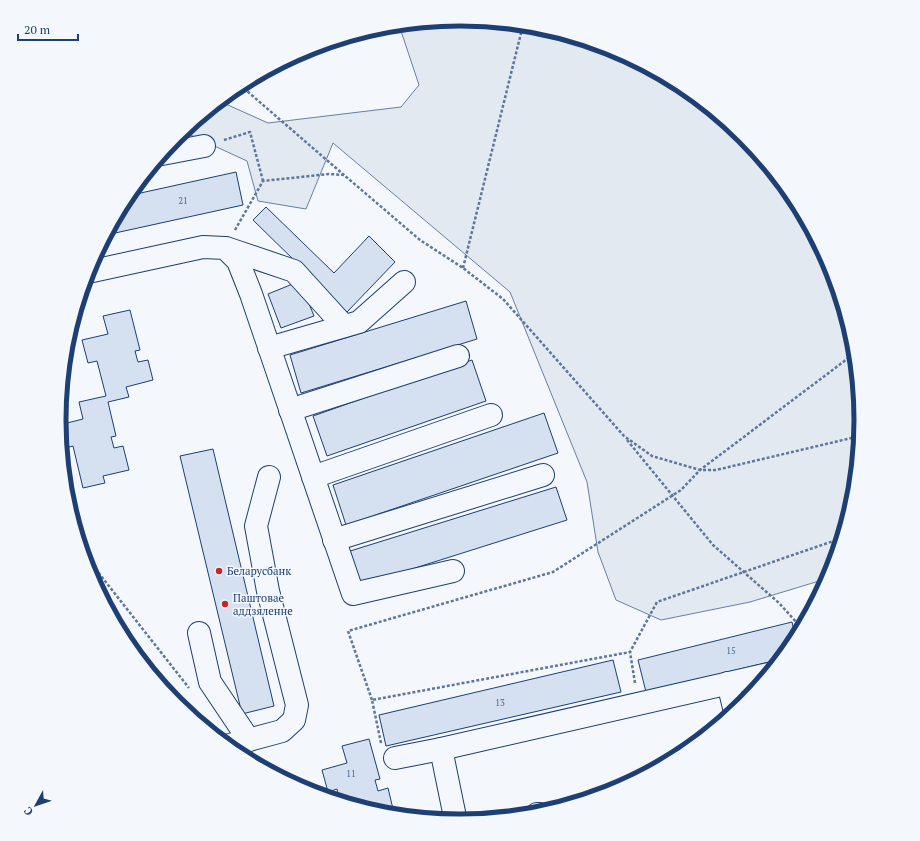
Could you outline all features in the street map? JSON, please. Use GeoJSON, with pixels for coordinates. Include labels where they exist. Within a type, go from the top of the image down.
{"type":"FeatureCollection","features":[{"type":"Feature","properties":{"kind":"lane"},"geometry":{"type":"LineString","coordinates":[[171,152],[204,146]]}},
{"type":"Feature","properties":{"kind":"lane"},"geometry":{"type":"LineString","coordinates":[[96,270],[203,247],[225,248],[294,271],[344,326]]}},
{"type":"Feature","properties":{"kind":"lane"},"geometry":{"type":"LineString","coordinates":[[225,248],[238,261],[353,594],[453,571]]}},
{"type":"Feature","properties":{"kind":"lane"},"geometry":{"type":"LineString","coordinates":[[269,348],[359,322],[404,282]]}},
{"type":"Feature","properties":{"kind":"lane"},"geometry":{"type":"LineString","coordinates":[[290,410],[458,356]]}},
{"type":"Feature","properties":{"kind":"lane"},"geometry":{"type":"LineString","coordinates":[[313,477],[491,415]]}},
{"type":"Feature","properties":{"kind":"lane"},"geometry":{"type":"LineString","coordinates":[[334,540],[543,475]]}},
{"type":"Feature","properties":{"kind":"lane"},"geometry":{"type":"LineString","coordinates":[[234,744],[282,731],[294,720],[297,705],[268,591],[256,526],[269,477]]}},
{"type":"Feature","properties":{"kind":"lane"},"geometry":{"type":"LineString","coordinates":[[199,633],[210,682],[249,740]]}},
{"type":"Feature","properties":{"kind":"lane"},"geometry":{"type":"LineString","coordinates":[[395,758],[441,749],[761,676]]}},
{"type":"Feature","properties":{"kind":"lane"},"geometry":{"type":"LineString","coordinates":[[728,683],[733,705]]}},
{"type":"Feature","properties":{"kind":"lane"},"geometry":{"type":"LineString","coordinates":[[441,749],[455,815]]}},
{"type":"Feature","properties":{"kind":"path"},"geometry":{"type":"LineString","coordinates":[[463,268],[522,31]]}},
{"type":"Feature","properties":{"kind":"path"},"geometry":{"type":"LineString","coordinates":[[245,90],[420,240],[463,268],[503,300],[624,436],[713,546],[779,604],[798,624]]}},
{"type":"Feature","properties":{"kind":"path"},"geometry":{"type":"LineString","coordinates":[[204,146],[250,132],[263,180],[225,248]]}},
{"type":"Feature","properties":{"kind":"path"},"geometry":{"type":"LineString","coordinates":[[263,180],[329,174],[344,175]]}},
{"type":"Feature","properties":{"kind":"path"},"geometry":{"type":"LineString","coordinates":[[395,758],[384,753],[372,700],[348,631],[553,572],[681,490],[700,470],[849,357]]}},
{"type":"Feature","properties":{"kind":"path"},"geometry":{"type":"LineString","coordinates":[[624,436],[652,456],[700,470],[716,470],[854,437]]}},
{"type":"Feature","properties":{"kind":"path"},"geometry":{"type":"LineString","coordinates":[[639,704],[630,652],[657,602],[836,540]]}},
{"type":"Feature","properties":{"kind":"path"},"geometry":{"type":"LineString","coordinates":[[95,568],[194,694]]}},
{"type":"Feature","properties":{"kind":"path"},"geometry":{"type":"LineString","coordinates":[[372,700],[630,652]]}},
{"type":"Feature","properties":{"kind":"shaded area"},"geometry":{"type":"Polygon","coordinates":[[[434,27],[486,27],[511,29],[562,39],[611,56],[679,92],[720,124],[757,160],[788,201],[814,246],[834,294],[847,344],[851,369],[854,395],[854,446],[851,472],[841,523],[834,547],[820,581],[750,602],[661,620],[616,600],[598,552],[587,482],[510,292],[333,143],[306,209],[258,201],[247,161],[189,134],[225,104],[268,123],[401,107],[419,85],[401,31],[434,27]]]}},
{"type":"Feature","properties":{"kind":"building"},"geometry":{"type":"Polygon","coordinates":[[[236,172],[243,205],[112,234],[137,194],[236,172]]]}},
{"type":"Feature","properties":{"kind":"building"},"geometry":{"type":"Polygon","coordinates":[[[266,207],[334,273],[369,236],[395,262],[347,312],[253,220],[266,207]]]}},
{"type":"Feature","properties":{"kind":"building"},"geometry":{"type":"Polygon","coordinates":[[[300,281],[314,316],[281,328],[268,294],[300,281]]]}},
{"type":"Feature","properties":{"kind":"building"},"geometry":{"type":"Polygon","coordinates":[[[466,301],[477,339],[301,393],[290,355],[466,301]]]}},
{"type":"Feature","properties":{"kind":"building"},"geometry":{"type":"Polygon","coordinates":[[[130,310],[140,350],[135,351],[138,362],[148,360],[153,380],[126,387],[129,397],[108,402],[116,436],[111,437],[114,448],[123,446],[129,470],[103,476],[105,483],[83,488],[73,446],[66,448],[66,423],[83,419],[79,402],[106,396],[97,361],[88,363],[82,340],[108,334],[103,316],[130,310]]]}},
{"type":"Feature","properties":{"kind":"building"},"geometry":{"type":"Polygon","coordinates":[[[472,360],[486,401],[327,456],[313,416],[472,360]]]}},
{"type":"Feature","properties":{"kind":"building"},"geometry":{"type":"Polygon","coordinates":[[[544,413],[558,453],[346,525],[333,485],[544,413]]]}},
{"type":"Feature","properties":{"kind":"building"},"geometry":{"type":"Polygon","coordinates":[[[213,449],[274,706],[242,714],[180,456],[213,449]]]}},
{"type":"Feature","properties":{"kind":"building"},"geometry":{"type":"Polygon","coordinates":[[[556,487],[567,520],[358,586],[347,552],[556,487]]]}},
{"type":"Feature","properties":{"kind":"building"},"geometry":{"type":"Polygon","coordinates":[[[792,622],[794,631],[773,661],[646,692],[638,660],[792,622]]]}},
{"type":"Feature","properties":{"kind":"building"},"geometry":{"type":"Polygon","coordinates":[[[613,660],[621,692],[386,746],[379,715],[613,660]]]}},
{"type":"Feature","properties":{"kind":"building"},"geometry":{"type":"Polygon","coordinates":[[[369,739],[380,779],[375,780],[378,791],[388,788],[393,809],[358,802],[339,796],[337,789],[328,792],[322,770],[347,763],[342,746],[369,739]]]}},
{"type":"Feature","properties":{"kind":"place","name":"Беларусбанк"},"geometry":{"type":"Point","coordinates":[219,571]}},
{"type":"Feature","properties":{"kind":"place","name":"Паштовае аддзяленне"},"geometry":{"type":"Point","coordinates":[225,604]}}]}
